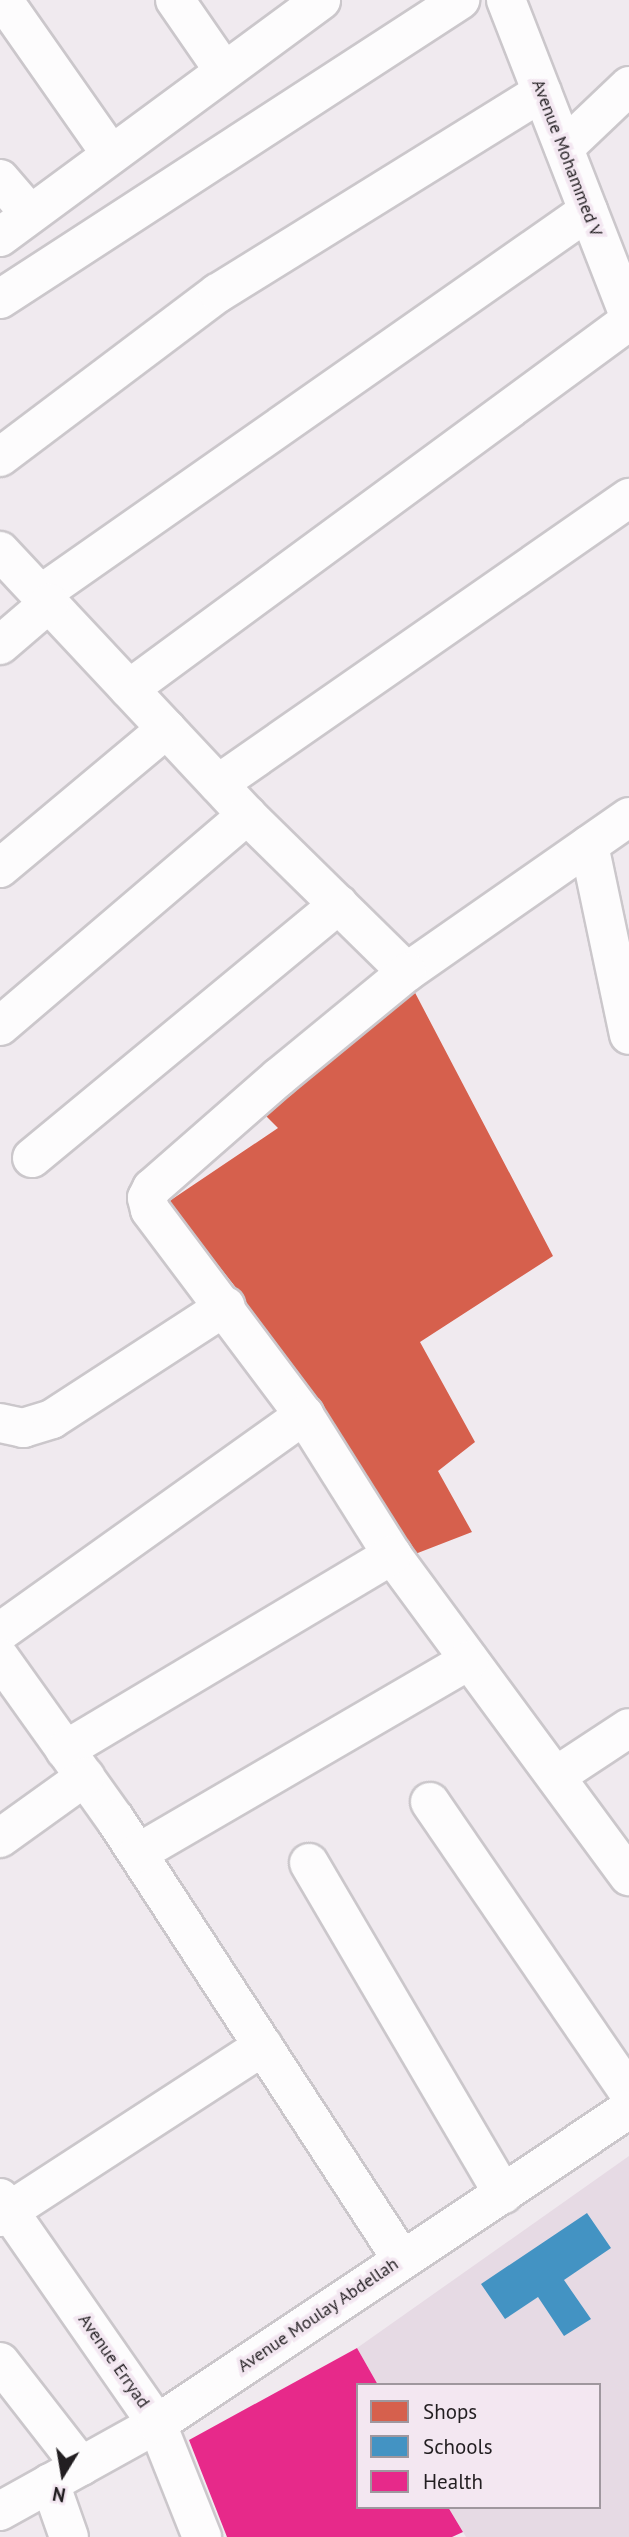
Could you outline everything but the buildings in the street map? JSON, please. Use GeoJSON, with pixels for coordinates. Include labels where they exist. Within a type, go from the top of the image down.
{"type":"FeatureCollection","features":[{"type":"Feature","properties":{"kind":"street"},"geometry":{"type":"LineString","coordinates":[[3,0],[111,155]]}},
{"type":"Feature","properties":{"kind":"street"},"geometry":{"type":"LineString","coordinates":[[175,0],[224,71]]}},
{"type":"Feature","properties":{"kind":"street"},"geometry":{"type":"LineString","coordinates":[[0,299],[460,0]]}},
{"type":"Feature","properties":{"kind":"street","name":"Avenue Mohammed V"},"geometry":{"type":"LineString","coordinates":[[512,4],[588,212],[626,298]]}},
{"type":"Feature","properties":{"kind":"street"},"geometry":{"type":"LineString","coordinates":[[0,237],[224,71],[300,7]]}},
{"type":"Feature","properties":{"kind":"street"},"geometry":{"type":"LineString","coordinates":[[564,148],[629,86]]}},
{"type":"Feature","properties":{"kind":"street"},"geometry":{"type":"LineString","coordinates":[[0,457],[218,293],[542,92]]}},
{"type":"Feature","properties":{"kind":"street"},"geometry":{"type":"LineString","coordinates":[[0,179],[30,214]]}},
{"type":"Feature","properties":{"kind":"street"},"geometry":{"type":"LineString","coordinates":[[0,645],[45,599],[588,212]]}},
{"type":"Feature","properties":{"kind":"street"},"geometry":{"type":"LineString","coordinates":[[129,689],[626,298]]}},
{"type":"Feature","properties":{"kind":"street"},"geometry":{"type":"LineString","coordinates":[[218,785],[629,498]]}},
{"type":"Feature","properties":{"kind":"street"},"geometry":{"type":"LineString","coordinates":[[0,551],[247,815],[407,972]]}},
{"type":"Feature","properties":{"kind":"street"},"geometry":{"type":"LineString","coordinates":[[0,868],[166,729]]}},
{"type":"Feature","properties":{"kind":"street"},"geometry":{"type":"LineString","coordinates":[[0,1026],[247,815]]}},
{"type":"Feature","properties":{"kind":"street"},"geometry":{"type":"LineString","coordinates":[[629,817],[407,972],[152,1188],[147,1198],[150,1210],[226,1306],[304,1415],[392,1555],[629,1875]]}},
{"type":"Feature","properties":{"kind":"street"},"geometry":{"type":"LineString","coordinates":[[589,845],[629,1035]]}},
{"type":"Feature","properties":{"kind":"street"},"geometry":{"type":"LineString","coordinates":[[32,1158],[340,904]]}},
{"type":"Feature","properties":{"kind":"street"},"geometry":{"type":"LineString","coordinates":[[0,1423],[13,1428],[39,1426],[226,1306]]}},
{"type":"Feature","properties":{"kind":"street"},"geometry":{"type":"LineString","coordinates":[[0,1632],[304,1415]]}},
{"type":"Feature","properties":{"kind":"street"},"geometry":{"type":"LineString","coordinates":[[0,1838],[75,1764],[392,1555]]}},
{"type":"Feature","properties":{"kind":"street"},"geometry":{"type":"LineString","coordinates":[[138,1853],[469,1660]]}},
{"type":"Feature","properties":{"kind":"street"},"geometry":{"type":"LineString","coordinates":[[3,1668],[138,1853],[401,2258]]}},
{"type":"Feature","properties":{"kind":"street"},"geometry":{"type":"LineString","coordinates":[[556,1776],[629,1728]]}},
{"type":"Feature","properties":{"kind":"street"},"geometry":{"type":"LineString","coordinates":[[430,1802],[629,2093]]}},
{"type":"Feature","properties":{"kind":"street"},"geometry":{"type":"LineString","coordinates":[[309,1863],[503,2194]]}},
{"type":"Feature","properties":{"kind":"street"},"geometry":{"type":"LineString","coordinates":[[3,2209],[263,2046]]}},
{"type":"Feature","properties":{"kind":"street","name":"Avenue Moulay Abdellah"},"geometry":{"type":"LineString","coordinates":[[0,2511],[157,2424],[401,2258],[503,2194],[629,2109]]}},
{"type":"Feature","properties":{"kind":"street","name":"Avenue Erryad"},"geometry":{"type":"LineString","coordinates":[[3,2209],[157,2424],[202,2537]]}},
{"type":"Feature","properties":{"kind":"street"},"geometry":{"type":"LineString","coordinates":[[0,2362],[66,2474],[69,2537]]}},
{"type":"Feature","properties":{"kind":"shaded area"},"geometry":{"type":"Polygon","coordinates":[[[629,2156],[629,2537],[466,2537],[449,2509],[601,2509],[601,2383],[377,2383],[357,2348],[629,2156]]]}}]}
